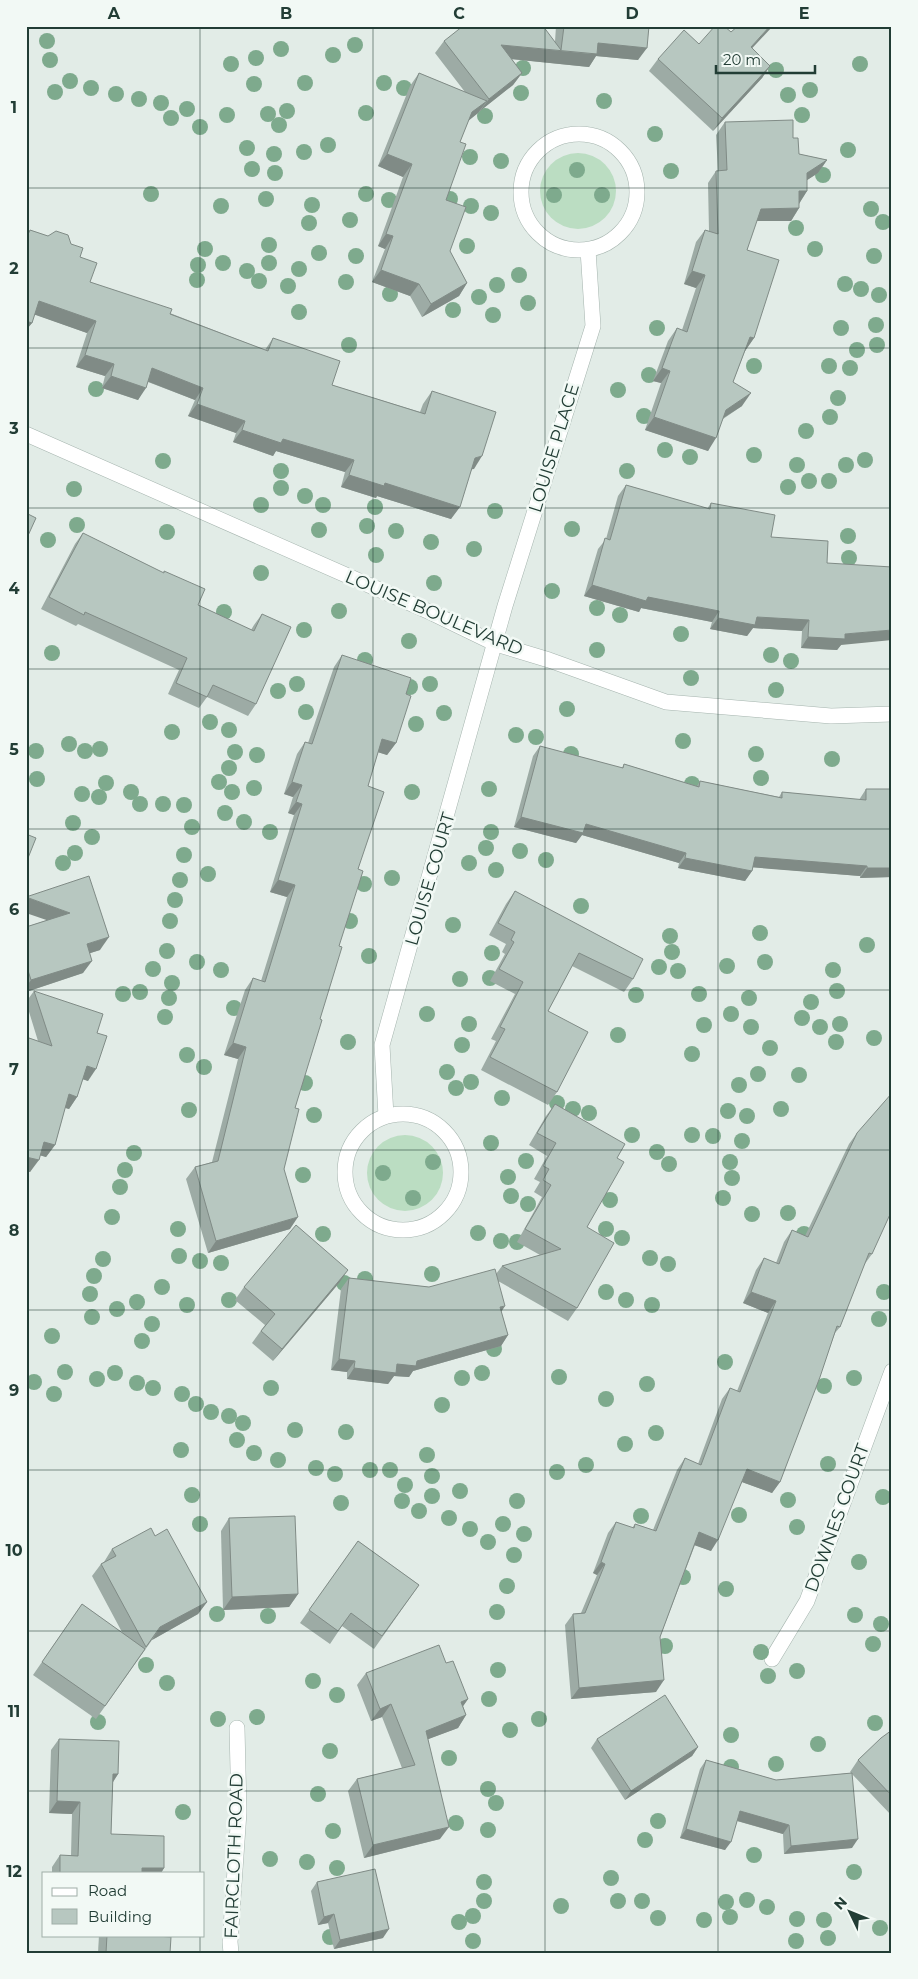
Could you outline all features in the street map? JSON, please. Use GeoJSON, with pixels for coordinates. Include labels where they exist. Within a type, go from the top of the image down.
{"type":"FeatureCollection","features":[{"type":"Feature","properties":{"kind":"street"},"geometry":{"type":"LineString","coordinates":[[578,133],[598,136],[615,145],[628,160],[636,178],[638,197],[633,216],[622,232],[606,244],[588,250],[569,250],[551,244],[536,232],[525,216],[521,198],[522,178],[530,161],[542,147],[559,137],[578,133]]}},
{"type":"Feature","properties":{"kind":"street","name":"LOUISE PLACE"},"geometry":{"type":"LineString","coordinates":[[496,644],[505,606],[593,326],[588,250]]}},
{"type":"Feature","properties":{"kind":"street","name":"LOUISE BOULEVARD"},"geometry":{"type":"LineString","coordinates":[[26,434],[432,613],[496,644],[549,660],[666,702],[831,716],[892,714]]}},
{"type":"Feature","properties":{"kind":"street","name":"LOUISE COURT"},"geometry":{"type":"LineString","coordinates":[[386,1116],[382,1045],[496,644]]}},
{"type":"Feature","properties":{"kind":"street"},"geometry":{"type":"LineString","coordinates":[[405,1114],[424,1117],[440,1127],[453,1141],[460,1159],[461,1178],[456,1196],[445,1212],[430,1224],[412,1230],[392,1230],[374,1223],[359,1210],[349,1194],[345,1176],[347,1156],[355,1139],[369,1125],[386,1116],[405,1114]]}},
{"type":"Feature","properties":{"kind":"street","name":"DOWNES COURT"},"geometry":{"type":"LineString","coordinates":[[772,1659],[807,1601],[892,1371]]}},
{"type":"Feature","properties":{"kind":"street","name":"FAIRCLOTH ROAD"},"geometry":{"type":"LineString","coordinates":[[231,1953],[230,1942],[240,1812],[237,1728]]}},
{"type":"Feature","properties":{"kind":"green space"},"geometry":{"type":"Polygon","coordinates":[[[578,153],[593,156],[605,164],[613,176],[616,191],[613,206],[605,218],[593,226],[578,229],[563,226],[551,218],[543,206],[540,191],[543,176],[551,164],[563,156],[578,153]]]}},
{"type":"Feature","properties":{"kind":"green space"},"geometry":{"type":"Polygon","coordinates":[[[405,1135],[420,1138],[432,1146],[440,1158],[443,1173],[440,1188],[432,1200],[420,1208],[405,1211],[390,1208],[378,1200],[370,1188],[367,1173],[370,1158],[378,1146],[390,1138],[405,1135]]]}},
{"type":"Feature","properties":{"kind":"building"},"geometry":{"type":"Polygon","coordinates":[[[463,26],[543,26],[561,50],[564,26],[649,26],[647,48],[598,43],[597,54],[501,45],[522,73],[489,99],[444,41],[463,26]]]}},
{"type":"Feature","properties":{"kind":"building"},"geometry":{"type":"Polygon","coordinates":[[[715,26],[724,26],[731,32],[738,26],[770,26],[751,47],[770,66],[722,118],[658,59],[684,30],[699,44],[715,26]]]}},
{"type":"Feature","properties":{"kind":"building"},"geometry":{"type":"Polygon","coordinates":[[[419,73],[487,101],[472,112],[460,142],[466,144],[446,200],[466,207],[450,251],[467,283],[431,304],[419,284],[381,270],[393,236],[386,234],[412,164],[387,154],[419,73]]]}},
{"type":"Feature","properties":{"kind":"building"},"geometry":{"type":"Polygon","coordinates":[[[793,120],[793,138],[798,138],[799,154],[827,160],[807,173],[807,191],[799,191],[799,208],[761,209],[747,250],[779,260],[754,338],[750,337],[733,382],[751,393],[726,410],[716,438],[654,417],[670,371],[662,368],[677,328],[687,332],[705,275],[692,271],[705,230],[718,234],[716,171],[727,170],[725,122],[793,120]]]}},
{"type":"Feature","properties":{"kind":"building"},"geometry":{"type":"Polygon","coordinates":[[[30,230],[48,236],[56,231],[68,235],[71,244],[83,248],[80,257],[97,263],[90,282],[172,309],[170,314],[268,351],[273,338],[340,361],[332,385],[425,414],[432,391],[496,412],[482,456],[475,458],[460,507],[385,483],[384,486],[349,475],[354,460],[283,439],[281,443],[242,430],[245,421],[197,404],[203,388],[152,368],[146,388],[111,376],[114,364],[85,355],[96,321],[39,301],[32,323],[26,321],[26,239],[30,230]]]}},
{"type":"Feature","properties":{"kind":"building"},"geometry":{"type":"Polygon","coordinates":[[[626,485],[710,509],[711,503],[775,515],[771,537],[828,541],[827,563],[892,567],[892,630],[845,634],[845,639],[808,637],[809,620],[757,617],[755,625],[718,618],[719,611],[648,597],[646,601],[592,585],[605,538],[610,540],[626,485]]]}},
{"type":"Feature","properties":{"kind":"building"},"geometry":{"type":"Polygon","coordinates":[[[26,513],[36,518],[26,540],[26,513]]]}},
{"type":"Feature","properties":{"kind":"building"},"geometry":{"type":"Polygon","coordinates":[[[83,533],[164,573],[164,571],[205,589],[198,605],[254,631],[262,614],[291,627],[256,704],[213,685],[207,697],[176,683],[187,658],[85,612],[84,615],[49,597],[83,533]]]}},
{"type":"Feature","properties":{"kind":"building"},"geometry":{"type":"Polygon","coordinates":[[[342,655],[411,678],[406,694],[411,696],[396,743],[382,739],[368,786],[384,792],[358,869],[363,871],[339,946],[342,947],[295,1108],[299,1109],[284,1169],[298,1217],[216,1241],[195,1167],[218,1161],[246,1047],[233,1043],[253,978],[265,982],[295,885],[278,880],[302,804],[296,802],[302,785],[292,782],[305,742],[312,744],[342,655]]]}},
{"type":"Feature","properties":{"kind":"building"},"geometry":{"type":"Polygon","coordinates":[[[540,746],[623,768],[624,764],[699,787],[700,781],[782,798],[782,792],[866,800],[866,789],[892,789],[892,868],[867,868],[867,866],[755,857],[752,871],[685,858],[686,853],[586,824],[583,833],[521,817],[540,746]]]}},
{"type":"Feature","properties":{"kind":"building"},"geometry":{"type":"Polygon","coordinates":[[[26,834],[36,838],[26,863],[26,834]]]}},
{"type":"Feature","properties":{"kind":"building"},"geometry":{"type":"Polygon","coordinates":[[[89,876],[109,937],[87,944],[92,961],[31,980],[26,964],[26,927],[70,913],[26,897],[89,876]]]}},
{"type":"Feature","properties":{"kind":"building"},"geometry":{"type":"Polygon","coordinates":[[[515,891],[643,959],[633,979],[579,953],[548,1011],[588,1032],[557,1092],[490,1057],[505,1029],[500,1027],[523,982],[499,969],[514,942],[511,940],[515,932],[498,923],[515,891]]]}},
{"type":"Feature","properties":{"kind":"building"},"geometry":{"type":"Polygon","coordinates":[[[34,991],[103,1014],[97,1033],[107,1036],[96,1069],[87,1066],[77,1097],[69,1094],[55,1145],[44,1142],[39,1160],[26,1157],[26,1046],[29,1038],[52,1046],[34,991]]]}},
{"type":"Feature","properties":{"kind":"building"},"geometry":{"type":"Polygon","coordinates":[[[892,1093],[892,1210],[872,1254],[869,1253],[840,1327],[837,1326],[820,1377],[780,1482],[747,1469],[718,1540],[699,1532],[660,1637],[664,1680],[579,1688],[573,1614],[585,1613],[605,1564],[601,1562],[616,1522],[634,1528],[635,1524],[656,1531],[685,1458],[701,1465],[730,1388],[740,1392],[776,1301],[751,1292],[764,1258],[779,1264],[792,1230],[808,1237],[857,1133],[892,1093]]]}},
{"type":"Feature","properties":{"kind":"building"},"geometry":{"type":"Polygon","coordinates":[[[555,1104],[625,1144],[617,1158],[624,1162],[587,1227],[614,1243],[577,1308],[502,1266],[561,1249],[525,1229],[551,1185],[543,1180],[549,1169],[543,1166],[556,1143],[537,1133],[555,1104]]]}},
{"type":"Feature","properties":{"kind":"building"},"geometry":{"type":"Polygon","coordinates":[[[296,1225],[348,1270],[282,1349],[261,1331],[275,1314],[244,1287],[296,1225]]]}},
{"type":"Feature","properties":{"kind":"building"},"geometry":{"type":"Polygon","coordinates":[[[495,1269],[505,1306],[500,1307],[508,1335],[417,1361],[416,1366],[397,1364],[396,1373],[354,1368],[355,1361],[339,1359],[349,1278],[429,1287],[495,1269]]]}},
{"type":"Feature","properties":{"kind":"building"},"geometry":{"type":"Polygon","coordinates":[[[295,1516],[298,1594],[232,1597],[229,1518],[295,1516]]]}},
{"type":"Feature","properties":{"kind":"building"},"geometry":{"type":"Polygon","coordinates":[[[151,1528],[155,1536],[167,1529],[207,1602],[160,1627],[146,1647],[101,1564],[116,1556],[112,1549],[151,1528]]]}},
{"type":"Feature","properties":{"kind":"building"},"geometry":{"type":"Polygon","coordinates":[[[358,1541],[419,1585],[382,1636],[351,1613],[338,1631],[309,1610],[358,1541]]]}},
{"type":"Feature","properties":{"kind":"building"},"geometry":{"type":"Polygon","coordinates":[[[82,1604],[145,1649],[105,1706],[42,1662],[82,1604]]]}},
{"type":"Feature","properties":{"kind":"building"},"geometry":{"type":"Polygon","coordinates":[[[439,1645],[446,1663],[453,1661],[468,1699],[461,1702],[466,1715],[426,1731],[449,1827],[373,1845],[357,1779],[415,1765],[391,1704],[380,1709],[366,1673],[439,1645]]]}},
{"type":"Feature","properties":{"kind":"building"},"geometry":{"type":"Polygon","coordinates":[[[665,1695],[698,1747],[631,1791],[597,1739],[665,1695]]]}},
{"type":"Feature","properties":{"kind":"building"},"geometry":{"type":"Polygon","coordinates":[[[892,1730],[892,1796],[858,1760],[892,1730]]]}},
{"type":"Feature","properties":{"kind":"building"},"geometry":{"type":"Polygon","coordinates":[[[59,1739],[119,1741],[118,1774],[113,1774],[111,1834],[164,1836],[164,1868],[142,1868],[142,1872],[60,1872],[60,1855],[78,1856],[80,1802],[57,1801],[59,1739]]]}},
{"type":"Feature","properties":{"kind":"building"},"geometry":{"type":"Polygon","coordinates":[[[706,1760],[776,1780],[852,1773],[858,1839],[791,1846],[789,1825],[740,1811],[731,1842],[686,1829],[706,1760]]]}},
{"type":"Feature","properties":{"kind":"building"},"geometry":{"type":"Polygon","coordinates":[[[375,1869],[389,1929],[340,1940],[334,1914],[324,1917],[317,1882],[375,1869]]]}},
{"type":"Feature","properties":{"kind":"building"},"geometry":{"type":"Polygon","coordinates":[[[107,1936],[171,1937],[170,1953],[106,1953],[107,1936]]]}}]}
